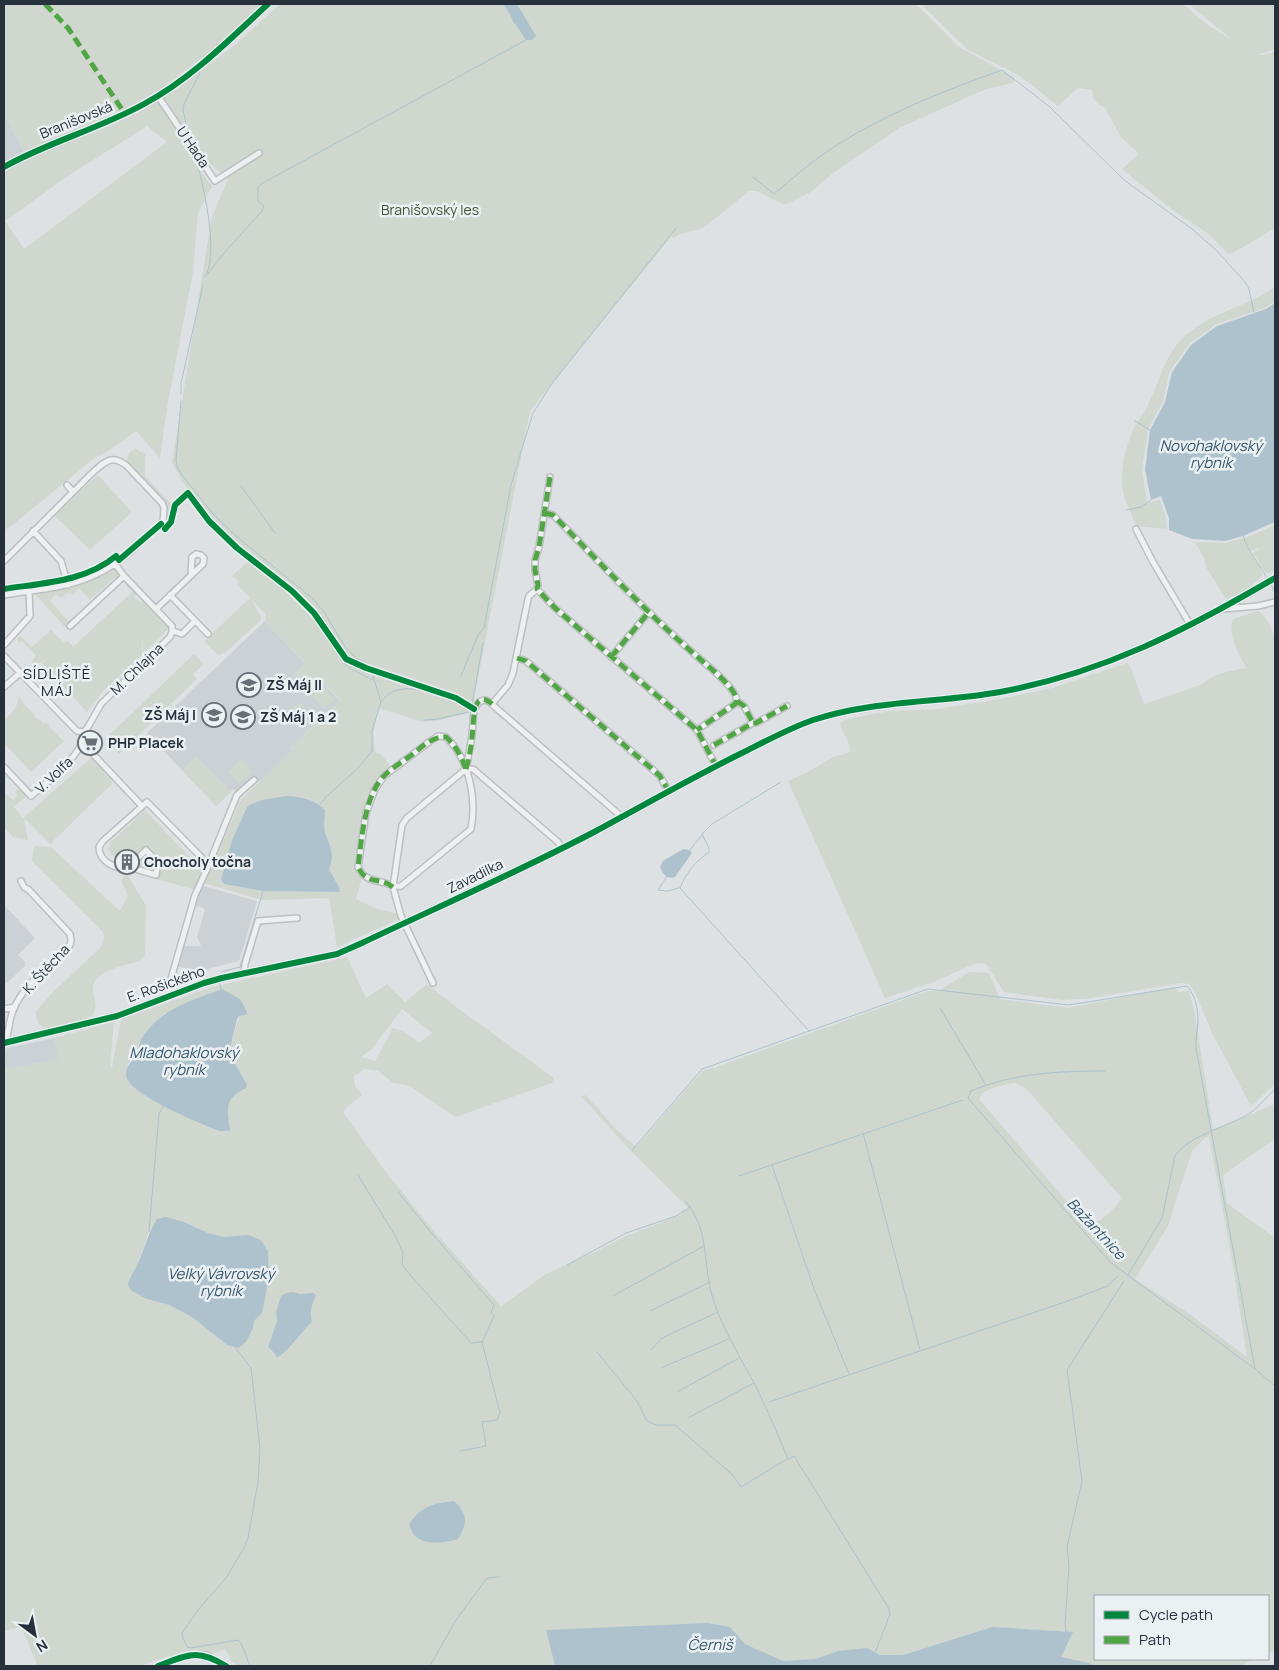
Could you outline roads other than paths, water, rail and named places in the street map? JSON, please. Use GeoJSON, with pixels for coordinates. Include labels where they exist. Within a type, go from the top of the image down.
{"type":"FeatureCollection","features":[{"type":"Feature","properties":{"kind":"street","name":"Branišovská"},"geometry":{"type":"LineString","coordinates":[[4,167],[33,151],[125,114],[158,96],[188,76],[268,4]]}},
{"type":"Feature","properties":{"kind":"street","name":"U Hada"},"geometry":{"type":"LineString","coordinates":[[158,96],[216,181],[259,153]]}},
{"type":"Feature","properties":{"kind":"street"},"geometry":{"type":"LineString","coordinates":[[4,561],[106,462],[113,460],[126,465],[162,503],[164,508],[164,522],[114,564],[99,574],[68,585],[4,595]]}},
{"type":"Feature","properties":{"kind":"street"},"geometry":{"type":"LineString","coordinates":[[492,704],[508,685],[513,673],[528,599],[537,589],[535,560],[550,477]]}},
{"type":"Feature","properties":{"kind":"street"},"geometry":{"type":"LineString","coordinates":[[67,485],[73,492]]}},
{"type":"Feature","properties":{"kind":"street"},"geometry":{"type":"LineString","coordinates":[[545,513],[553,516],[678,640],[720,677],[737,696],[738,701],[744,706],[753,722]]}},
{"type":"Feature","properties":{"kind":"street"},"geometry":{"type":"LineString","coordinates":[[1136,529],[1191,626]]}},
{"type":"Feature","properties":{"kind":"street"},"geometry":{"type":"LineString","coordinates":[[33,531],[61,561],[68,585]]}},
{"type":"Feature","properties":{"kind":"street","name":"M. Chlajna"},"geometry":{"type":"LineString","coordinates":[[84,732],[100,704],[170,637],[173,631],[172,626],[114,564]]}},
{"type":"Feature","properties":{"kind":"street"},"geometry":{"type":"LineString","coordinates":[[156,609],[191,575]]}},
{"type":"Feature","properties":{"kind":"street"},"geometry":{"type":"LineString","coordinates":[[70,626],[124,576]]}},
{"type":"Feature","properties":{"kind":"street","name":"Zavadilka"},"geometry":{"type":"LineString","coordinates":[[337,954],[562,848],[716,766],[798,726],[833,714],[872,707],[947,700],[1000,692],[1049,681],[1118,658],[1168,637],[1222,609],[1275,578]]}},
{"type":"Feature","properties":{"kind":"street"},"geometry":{"type":"LineString","coordinates":[[537,589],[555,608],[697,730],[716,766]]}},
{"type":"Feature","properties":{"kind":"street"},"geometry":{"type":"LineString","coordinates":[[4,645],[30,616],[29,591]]}},
{"type":"Feature","properties":{"kind":"street"},"geometry":{"type":"LineString","coordinates":[[170,595],[208,634]]}},
{"type":"Feature","properties":{"kind":"street"},"geometry":{"type":"LineString","coordinates":[[1222,609],[1258,606],[1275,602]]}},
{"type":"Feature","properties":{"kind":"street"},"geometry":{"type":"LineString","coordinates":[[611,657],[649,612]]}},
{"type":"Feature","properties":{"kind":"street","name":"M. Chlajna"},"geometry":{"type":"LineString","coordinates":[[173,631],[182,634],[195,621]]}},
{"type":"Feature","properties":{"kind":"street"},"geometry":{"type":"LineString","coordinates":[[4,656],[77,731],[84,732]]}},
{"type":"Feature","properties":{"kind":"street"},"geometry":{"type":"LineString","coordinates":[[517,658],[526,660],[660,776],[668,792]]}},
{"type":"Feature","properties":{"kind":"street"},"geometry":{"type":"LineString","coordinates":[[4,688],[20,673]]}},
{"type":"Feature","properties":{"kind":"street"},"geometry":{"type":"LineString","coordinates":[[433,983],[404,924],[392,887],[404,821],[466,769],[472,736],[474,709],[479,702],[484,700],[492,704],[622,817]]}},
{"type":"Feature","properties":{"kind":"street"},"geometry":{"type":"LineString","coordinates":[[697,730],[738,701]]}},
{"type":"Feature","properties":{"kind":"street"},"geometry":{"type":"LineString","coordinates":[[465,704],[474,709]]}},
{"type":"Feature","properties":{"kind":"street"},"geometry":{"type":"LineString","coordinates":[[714,745],[753,722],[756,723],[787,706]]}},
{"type":"Feature","properties":{"kind":"street","name":"V. Volfa"},"geometry":{"type":"LineString","coordinates":[[4,767],[31,796],[74,756],[82,745],[84,732]]}},
{"type":"Feature","properties":{"kind":"street"},"geometry":{"type":"LineString","coordinates":[[438,736],[446,737],[461,755],[466,769],[471,792],[471,829],[401,886],[392,887],[388,884],[369,880],[361,873],[358,867],[366,813],[375,789],[384,776],[438,736]]}},
{"type":"Feature","properties":{"kind":"street","name":"V. Volfa"},"geometry":{"type":"LineString","coordinates":[[82,745],[91,752],[141,805],[147,802],[204,860],[210,863]]}},
{"type":"Feature","properties":{"kind":"street"},"geometry":{"type":"LineString","coordinates":[[466,769],[473,769],[558,842],[562,848]]}},
{"type":"Feature","properties":{"kind":"street"},"geometry":{"type":"LineString","coordinates":[[171,995],[169,986],[195,895],[210,863],[237,794],[254,780]]}},
{"type":"Feature","properties":{"kind":"street"},"geometry":{"type":"LineString","coordinates":[[129,866],[146,850],[158,863],[156,874],[129,866],[119,868],[104,858],[99,849],[103,841],[141,805]]}},
{"type":"Feature","properties":{"kind":"street","name":"K. Štěcha"},"geometry":{"type":"LineString","coordinates":[[6,1043],[9,1019],[14,1007],[25,990],[63,953],[70,945],[71,940],[70,934],[24,887],[21,881]]}},
{"type":"Feature","properties":{"kind":"street"},"geometry":{"type":"LineString","coordinates":[[244,973],[258,921],[297,918]]}},
{"type":"Feature","properties":{"kind":"street","name":"E. Rošického"},"geometry":{"type":"LineString","coordinates":[[6,1043],[117,1016],[204,983],[337,954]]}},
{"type":"Feature","properties":{"kind":"street"},"geometry":{"type":"LineString","coordinates":[[4,1009],[14,1007]]}},
{"type":"Feature","properties":{"kind":"street"},"geometry":{"type":"LineString","coordinates":[[158,1666],[197,1654],[207,1655]]}},
{"type":"Feature","properties":{"kind":"water"},"geometry":{"type":"Polygon","coordinates":[[[517,4],[536,36],[532,40],[526,40],[513,22],[504,5],[517,4]]]}},
{"type":"Feature","properties":{"kind":"water","name":"Novohaklovský rybník"},"geometry":{"type":"Polygon","coordinates":[[[1275,303],[1275,522],[1243,536],[1225,541],[1192,539],[1169,530],[1169,518],[1161,496],[1151,500],[1145,470],[1150,430],[1165,402],[1172,372],[1191,345],[1217,326],[1266,309],[1275,303]]]}},
{"type":"Feature","properties":{"kind":"water"},"geometry":{"type":"Polygon","coordinates":[[[287,796],[308,799],[317,803],[325,810],[324,829],[332,854],[329,869],[340,889],[339,892],[263,891],[224,884],[221,880],[232,840],[247,807],[261,801],[287,796]]]}},
{"type":"Feature","properties":{"kind":"water"},"geometry":{"type":"Polygon","coordinates":[[[683,849],[690,850],[692,853],[675,877],[668,877],[662,872],[660,867],[663,861],[683,849]]]}},
{"type":"Feature","properties":{"kind":"water","name":"Mladohaklovský rybník"},"geometry":{"type":"Polygon","coordinates":[[[222,989],[240,999],[247,1012],[246,1015],[239,1016],[237,1019],[229,1053],[247,1085],[246,1088],[230,1100],[228,1116],[230,1131],[219,1131],[158,1103],[136,1089],[129,1082],[126,1074],[127,1068],[136,1056],[142,1038],[158,1019],[167,1012],[188,1002],[222,989]]]}},
{"type":"Feature","properties":{"kind":"water","name":"Velký Vávrovský rybník"},"geometry":{"type":"Polygon","coordinates":[[[166,1217],[224,1237],[248,1235],[261,1240],[268,1251],[269,1271],[262,1313],[254,1321],[253,1328],[246,1342],[239,1348],[227,1345],[192,1317],[169,1305],[147,1299],[132,1291],[128,1285],[154,1224],[157,1219],[166,1217]]]}},
{"type":"Feature","properties":{"kind":"water"},"geometry":{"type":"Polygon","coordinates":[[[293,1292],[300,1294],[313,1293],[316,1295],[312,1305],[312,1322],[287,1350],[277,1358],[268,1347],[277,1321],[276,1312],[281,1296],[293,1292]]]}},
{"type":"Feature","properties":{"kind":"water"},"geometry":{"type":"Polygon","coordinates":[[[454,1501],[462,1510],[465,1519],[464,1528],[458,1539],[447,1542],[430,1542],[414,1535],[409,1524],[419,1513],[428,1506],[454,1501]]]}},
{"type":"Feature","properties":{"kind":"water","name":"Černiš"},"geometry":{"type":"Polygon","coordinates":[[[708,1623],[730,1627],[745,1644],[783,1661],[815,1659],[838,1651],[867,1648],[880,1655],[903,1655],[992,1627],[1073,1632],[1061,1657],[1096,1666],[555,1666],[546,1630],[708,1623]]]}},
{"type":"Feature","properties":{"kind":"waterway"},"geometry":{"type":"LineString","coordinates":[[205,277],[262,211],[264,206],[258,201],[258,187],[261,184],[526,40]]}},
{"type":"Feature","properties":{"kind":"waterway"},"geometry":{"type":"LineString","coordinates":[[753,177],[774,194],[818,158],[889,116],[933,96],[1002,70],[1050,107],[1124,180],[1192,229],[1216,250],[1245,282],[1249,289],[1254,313]]}},
{"type":"Feature","properties":{"kind":"waterway"},"geometry":{"type":"LineString","coordinates":[[190,141],[183,110],[184,104],[200,73],[198,71]]}},
{"type":"Feature","properties":{"kind":"waterway"},"geometry":{"type":"LineString","coordinates":[[195,156],[202,182],[210,232],[210,262],[207,273]]}},
{"type":"Feature","properties":{"kind":"waterway"},"geometry":{"type":"LineString","coordinates":[[461,676],[478,635],[484,628],[511,485],[533,413],[553,382],[676,228]]}},
{"type":"Feature","properties":{"kind":"waterway"},"geometry":{"type":"LineString","coordinates":[[181,394],[181,383],[203,285]]}},
{"type":"Feature","properties":{"kind":"waterway"},"geometry":{"type":"LineString","coordinates":[[181,401],[176,460],[177,467],[182,475],[214,515],[236,536],[312,598],[324,612],[346,648],[355,657],[370,666],[381,702],[372,731],[372,751],[359,767],[326,797],[319,806]]}},
{"type":"Feature","properties":{"kind":"waterway"},"geometry":{"type":"LineString","coordinates":[[1135,421],[1150,430]]}},
{"type":"Feature","properties":{"kind":"waterway"},"geometry":{"type":"LineString","coordinates":[[241,486],[275,533]]}},
{"type":"Feature","properties":{"kind":"waterway"},"geometry":{"type":"LineString","coordinates":[[1127,510],[1141,507],[1151,500]]}},
{"type":"Feature","properties":{"kind":"waterway"},"geometry":{"type":"LineString","coordinates":[[1243,536],[1267,578]]}},
{"type":"Feature","properties":{"kind":"waterway"},"geometry":{"type":"LineString","coordinates":[[1271,585],[1275,592]]}},
{"type":"Feature","properties":{"kind":"waterway"},"geometry":{"type":"LineString","coordinates":[[472,705],[483,643]]}},
{"type":"Feature","properties":{"kind":"waterway"},"geometry":{"type":"LineString","coordinates":[[331,644],[346,665],[373,680]]}},
{"type":"Feature","properties":{"kind":"waterway"},"geometry":{"type":"LineString","coordinates":[[392,675],[409,681]]}},
{"type":"Feature","properties":{"kind":"waterway"},"geometry":{"type":"LineString","coordinates":[[413,682],[457,697],[466,702]]}},
{"type":"Feature","properties":{"kind":"waterway"},"geometry":{"type":"LineString","coordinates":[[381,702],[396,690],[405,689],[424,691],[451,701]]}},
{"type":"Feature","properties":{"kind":"waterway"},"geometry":{"type":"LineString","coordinates":[[424,720],[438,719],[468,712]]}},
{"type":"Feature","properties":{"kind":"waterway"},"geometry":{"type":"LineString","coordinates":[[781,782],[712,824],[702,834],[709,852],[692,868],[680,888],[809,1031]]}},
{"type":"Feature","properties":{"kind":"waterway"},"geometry":{"type":"LineString","coordinates":[[690,850],[702,835]]}},
{"type":"Feature","properties":{"kind":"waterway"},"geometry":{"type":"LineString","coordinates":[[667,876],[658,890],[667,891],[679,888]]}},
{"type":"Feature","properties":{"kind":"waterway"},"geometry":{"type":"LineString","coordinates":[[221,972],[240,967],[263,891]]}},
{"type":"Feature","properties":{"kind":"waterway"},"geometry":{"type":"LineString","coordinates":[[220,984],[221,990]]}},
{"type":"Feature","properties":{"kind":"waterway"},"geometry":{"type":"LineString","coordinates":[[633,1149],[702,1069],[928,989],[1069,1005],[1187,986],[1197,1006],[1196,1048],[1255,1369],[1275,1386]]}},
{"type":"Feature","properties":{"kind":"waterway"},"geometry":{"type":"LineString","coordinates":[[940,1008],[986,1085]]}},
{"type":"Feature","properties":{"kind":"waterway","name":"Bažantnice"},"geometry":{"type":"LineString","coordinates":[[1105,1071],[1037,1074],[1004,1080],[971,1091],[968,1098],[1110,1262],[1255,1369]]}},
{"type":"Feature","properties":{"kind":"waterway"},"geometry":{"type":"LineString","coordinates":[[1128,1275],[1162,1218],[1175,1156],[1181,1149],[1200,1136],[1253,1111],[1275,1089]]}},
{"type":"Feature","properties":{"kind":"waterway","name":"Bažantnice"},"geometry":{"type":"LineString","coordinates":[[739,1176],[963,1100]]}},
{"type":"Feature","properties":{"kind":"waterway"},"geometry":{"type":"LineString","coordinates":[[151,1232],[149,1231],[159,1114],[164,1105]]}},
{"type":"Feature","properties":{"kind":"waterway"},"geometry":{"type":"LineString","coordinates":[[863,1133],[920,1350]]}},
{"type":"Feature","properties":{"kind":"waterway"},"geometry":{"type":"LineString","coordinates":[[772,1165],[814,1289],[849,1374]]}},
{"type":"Feature","properties":{"kind":"waterway"},"geometry":{"type":"LineString","coordinates":[[358,1175],[396,1237],[403,1253],[402,1264],[405,1269],[471,1343],[482,1342],[500,1413],[497,1420],[482,1422],[486,1446],[460,1451]]}},
{"type":"Feature","properties":{"kind":"waterway"},"geometry":{"type":"LineString","coordinates":[[398,1192],[494,1305],[491,1312],[494,1316],[482,1342]]}},
{"type":"Feature","properties":{"kind":"waterway"},"geometry":{"type":"LineString","coordinates":[[685,1201],[693,1211],[702,1233],[711,1292],[719,1317],[759,1394],[788,1459],[794,1456],[888,1607],[890,1614],[875,1653]]}},
{"type":"Feature","properties":{"kind":"waterway"},"geometry":{"type":"LineString","coordinates":[[567,1265],[626,1233],[676,1216],[690,1207]]}},
{"type":"Feature","properties":{"kind":"waterway"},"geometry":{"type":"LineString","coordinates":[[613,1296],[704,1246]]}},
{"type":"Feature","properties":{"kind":"waterway"},"geometry":{"type":"LineString","coordinates":[[769,1402],[1065,1302],[1108,1286],[1118,1276]]}},
{"type":"Feature","properties":{"kind":"waterway"},"geometry":{"type":"LineString","coordinates":[[1066,1632],[1069,1567],[1067,1547],[1082,1481],[1067,1370],[1124,1281]]}},
{"type":"Feature","properties":{"kind":"waterway"},"geometry":{"type":"LineString","coordinates":[[650,1311],[710,1282]]}},
{"type":"Feature","properties":{"kind":"waterway"},"geometry":{"type":"LineString","coordinates":[[651,1350],[662,1338],[718,1312]]}},
{"type":"Feature","properties":{"kind":"waterway"},"geometry":{"type":"LineString","coordinates":[[661,1368],[729,1339]]}},
{"type":"Feature","properties":{"kind":"waterway"},"geometry":{"type":"LineString","coordinates":[[234,1346],[251,1368],[260,1449],[258,1482],[248,1538],[226,1578],[198,1610],[182,1633],[187,1647],[191,1648],[238,1640],[250,1666]]}},
{"type":"Feature","properties":{"kind":"waterway"},"geometry":{"type":"LineString","coordinates":[[597,1352],[637,1401],[647,1421],[656,1425],[675,1425],[733,1475],[741,1487],[787,1459]]}},
{"type":"Feature","properties":{"kind":"waterway"},"geometry":{"type":"LineString","coordinates":[[679,1391],[739,1358]]}},
{"type":"Feature","properties":{"kind":"waterway"},"geometry":{"type":"LineString","coordinates":[[688,1418],[754,1383]]}},
{"type":"Feature","properties":{"kind":"waterway","name":"Černiš"},"geometry":{"type":"LineString","coordinates":[[430,1666],[456,1620],[487,1578],[499,1577]]}},
{"type":"Feature","properties":{"kind":"place","name":"ZŠ Máj II"},"geometry":{"type":"Point","coordinates":[249,685]}},
{"type":"Feature","properties":{"kind":"place","name":"ZŠ Máj I"},"geometry":{"type":"Point","coordinates":[214,715]}},
{"type":"Feature","properties":{"kind":"place","name":"ZŠ Máj 1 a 2"},"geometry":{"type":"Point","coordinates":[243,717]}},
{"type":"Feature","properties":{"kind":"place","name":"PHP Placek"},"geometry":{"type":"Point","coordinates":[90,743]}},
{"type":"Feature","properties":{"kind":"place","name":"Chocholy točna"},"geometry":{"type":"Point","coordinates":[127,862]}},
{"type":"Feature","properties":{"kind":"district","name":"SÍDLIŠTĚ MÁJ"},"geometry":{"type":"Point","coordinates":[57,682]}},
{"type":"Feature","properties":{"kind":"park label","name":"Branišovský les"},"geometry":{"type":"Point","coordinates":[430,210]}}]}
